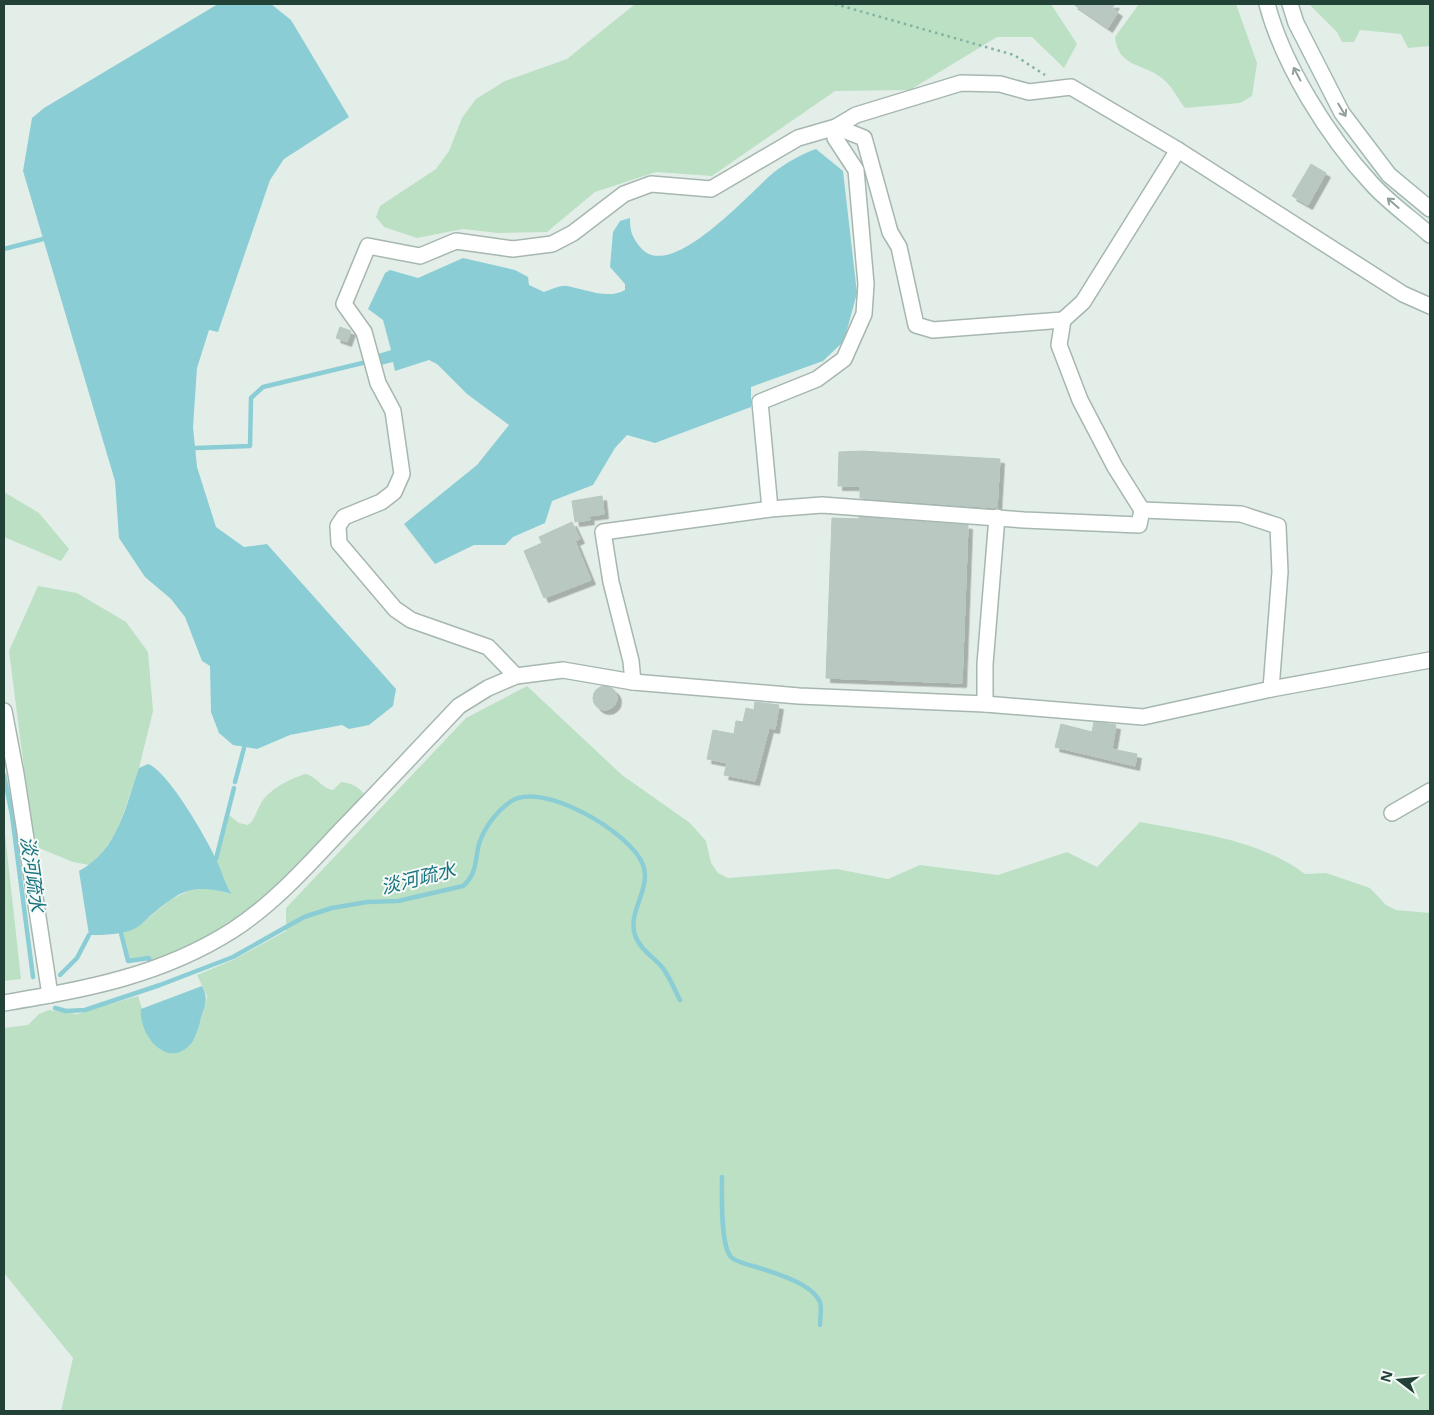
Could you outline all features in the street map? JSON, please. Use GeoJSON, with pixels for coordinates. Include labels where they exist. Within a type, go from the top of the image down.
{"type":"FeatureCollection","features":[{"type":"Feature","properties":{"kind":"street"},"geometry":{"type":"LineString","coordinates":[[1266,4],[1274,31],[1323,122],[1373,185],[1430,235]]}},
{"type":"Feature","properties":{"kind":"street"},"geometry":{"type":"LineString","coordinates":[[1290,4],[1296,23],[1342,113],[1389,174],[1430,209]]}},
{"type":"Feature","properties":{"kind":"street"},"geometry":{"type":"LineString","coordinates":[[516,676],[488,647],[411,620],[395,609],[340,543],[338,526],[344,517],[381,502],[394,492],[402,474],[393,410],[378,383],[364,332],[344,304],[368,246],[420,256],[456,241],[513,249],[552,244],[574,233],[624,194],[651,184],[711,189],[798,138],[836,127],[856,115],[961,83],[1000,84],[1029,92],[1071,87],[1178,150],[1403,294],[1429,301]]}},
{"type":"Feature","properties":{"kind":"street"},"geometry":{"type":"LineString","coordinates":[[836,127],[864,138],[890,232],[899,247],[916,325],[933,330],[1063,320],[1083,302],[1178,150]]}},
{"type":"Feature","properties":{"kind":"street"},"geometry":{"type":"LineString","coordinates":[[770,510],[760,402],[818,379],[844,359],[864,314],[866,284],[856,170],[835,138],[836,127]]}},
{"type":"Feature","properties":{"kind":"street"},"geometry":{"type":"LineString","coordinates":[[634,682],[631,660],[611,582],[603,532],[822,505],[997,517],[1139,524],[1142,510],[1115,467],[1080,400],[1059,345],[1063,320]]}},
{"type":"Feature","properties":{"kind":"street"},"geometry":{"type":"LineString","coordinates":[[1142,510],[1241,514],[1278,526],[1280,572],[1271,689]]}},
{"type":"Feature","properties":{"kind":"street"},"geometry":{"type":"LineString","coordinates":[[985,704],[986,664],[997,517]]}},
{"type":"Feature","properties":{"kind":"street"},"geometry":{"type":"LineString","coordinates":[[4,1003],[106,985],[153,969],[201,948],[233,929],[286,889],[459,706],[488,688],[516,676],[563,670],[634,682],[799,696],[985,704],[1143,717],[1271,689],[1430,660]]}},
{"type":"Feature","properties":{"kind":"street"},"geometry":{"type":"LineString","coordinates":[[4,711],[32,874],[50,996]]}},
{"type":"Feature","properties":{"kind":"street"},"geometry":{"type":"LineString","coordinates":[[1392,813],[1430,791]]}},
{"type":"Feature","properties":{"kind":"path"},"geometry":{"type":"LineString","coordinates":[[835,4],[1014,55],[1048,76]]}},
{"type":"Feature","properties":{"kind":"green space"},"geometry":{"type":"Polygon","coordinates":[[[635,4],[1051,4],[1077,44],[1064,68],[1032,37],[997,37],[910,90],[835,91],[712,176],[656,172],[595,192],[547,232],[498,233],[463,229],[417,238],[384,227],[376,217],[380,206],[436,169],[449,151],[462,118],[476,99],[505,81],[567,59],[635,4]]]}},
{"type":"Feature","properties":{"kind":"green space"},"geometry":{"type":"Polygon","coordinates":[[[1139,4],[1236,4],[1257,63],[1252,96],[1240,103],[1185,108],[1166,82],[1156,74],[1126,60],[1117,47],[1115,37],[1139,4]]]}},
{"type":"Feature","properties":{"kind":"green space"},"geometry":{"type":"Polygon","coordinates":[[[1309,4],[1430,4],[1430,46],[1408,48],[1401,34],[1360,30],[1354,42],[1342,42],[1337,32],[1309,4]]]}},
{"type":"Feature","properties":{"kind":"green space"},"geometry":{"type":"Polygon","coordinates":[[[4,492],[39,513],[69,549],[61,561],[4,537],[4,492]]]}},
{"type":"Feature","properties":{"kind":"green space"},"geometry":{"type":"Polygon","coordinates":[[[38,586],[77,593],[126,622],[148,652],[153,711],[139,768],[117,832],[100,855],[89,865],[73,862],[34,846],[9,651],[38,586]]]}},
{"type":"Feature","properties":{"kind":"green space"},"geometry":{"type":"Polygon","coordinates":[[[527,686],[622,775],[690,823],[706,841],[711,863],[718,873],[728,878],[837,869],[888,879],[920,865],[998,875],[1067,852],[1097,867],[1140,822],[1204,834],[1247,845],[1287,862],[1305,874],[1326,873],[1370,888],[1386,905],[1396,910],[1430,913],[1430,1411],[61,1411],[73,1358],[4,1273],[4,1028],[28,1025],[39,1014],[49,1010],[77,1014],[138,996],[142,1008],[142,1023],[148,1036],[160,1050],[171,1053],[188,1047],[196,1036],[207,996],[197,975],[233,960],[286,931],[286,908],[466,718],[527,686]]]}},
{"type":"Feature","properties":{"kind":"green space"},"geometry":{"type":"Polygon","coordinates":[[[305,774],[313,777],[329,789],[333,790],[341,782],[345,782],[357,787],[365,795],[269,894],[221,930],[152,962],[151,957],[129,959],[123,932],[138,927],[170,900],[192,889],[206,888],[232,894],[224,881],[217,861],[229,815],[239,823],[248,825],[263,800],[273,790],[305,774]]]}},
{"type":"Feature","properties":{"kind":"green space"},"geometry":{"type":"Polygon","coordinates":[[[4,825],[21,979],[4,981],[4,825]]]}},
{"type":"Feature","properties":{"kind":"water"},"geometry":{"type":"Polygon","coordinates":[[[218,4],[271,4],[291,20],[349,117],[284,159],[270,180],[218,332],[209,330],[197,368],[193,427],[197,467],[216,527],[244,547],[267,544],[396,689],[393,706],[369,725],[349,729],[342,725],[290,735],[257,749],[233,745],[219,733],[211,712],[210,666],[202,661],[185,617],[171,599],[145,577],[119,538],[115,481],[23,171],[32,118],[44,108],[218,4]]]}},
{"type":"Feature","properties":{"kind":"water"},"geometry":{"type":"Polygon","coordinates":[[[816,149],[843,171],[857,293],[844,341],[823,361],[751,387],[751,407],[655,443],[627,435],[615,448],[593,485],[552,501],[545,523],[513,537],[505,545],[474,545],[435,564],[404,524],[477,465],[509,425],[467,394],[437,364],[429,360],[395,371],[393,362],[381,365],[378,354],[391,350],[383,320],[368,309],[385,273],[390,270],[418,278],[463,258],[515,270],[528,277],[529,285],[544,292],[564,286],[603,294],[618,293],[625,290],[625,284],[610,267],[613,232],[620,221],[630,218],[632,234],[641,248],[654,256],[671,254],[710,230],[778,169],[799,156],[816,149]]]}},
{"type":"Feature","properties":{"kind":"water"},"geometry":{"type":"Polygon","coordinates":[[[148,764],[166,779],[196,822],[232,894],[199,889],[191,890],[174,897],[132,930],[114,934],[89,935],[79,871],[92,862],[112,839],[119,826],[139,768],[148,764]]]}},
{"type":"Feature","properties":{"kind":"water"},"geometry":{"type":"Polygon","coordinates":[[[202,986],[206,997],[205,1004],[194,1040],[188,1047],[179,1052],[170,1053],[162,1050],[148,1037],[141,1018],[141,1009],[202,986]]]}},
{"type":"Feature","properties":{"kind":"building"},"geometry":{"type":"Polygon","coordinates":[[[1073,4],[1115,4],[1112,8],[1118,12],[1108,28],[1073,4]]]}},
{"type":"Feature","properties":{"kind":"building"},"geometry":{"type":"Polygon","coordinates":[[[1311,164],[1326,173],[1308,205],[1292,196],[1311,164]]]}},
{"type":"Feature","properties":{"kind":"building"},"geometry":{"type":"Polygon","coordinates":[[[340,327],[351,331],[347,342],[336,338],[340,327]]]}},
{"type":"Feature","properties":{"kind":"building"},"geometry":{"type":"Polygon","coordinates":[[[862,451],[1000,459],[997,508],[860,498],[860,486],[838,486],[839,452],[862,451]]]}},
{"type":"Feature","properties":{"kind":"building"},"geometry":{"type":"Polygon","coordinates":[[[602,496],[604,514],[589,516],[590,520],[575,522],[572,501],[602,496]]]}},
{"type":"Feature","properties":{"kind":"building"},"geometry":{"type":"Polygon","coordinates":[[[859,517],[968,525],[962,683],[826,678],[832,518],[859,519],[859,517]]]}},
{"type":"Feature","properties":{"kind":"building"},"geometry":{"type":"Polygon","coordinates":[[[572,522],[580,539],[575,541],[591,580],[544,598],[524,551],[542,543],[539,537],[572,522]]]}},
{"type":"Feature","properties":{"kind":"building"},"geometry":{"type":"Polygon","coordinates":[[[605,686],[614,689],[617,698],[614,707],[605,710],[596,707],[593,698],[596,689],[605,686]]]}},
{"type":"Feature","properties":{"kind":"building"},"geometry":{"type":"Polygon","coordinates":[[[755,702],[779,705],[775,729],[769,728],[755,781],[724,775],[727,763],[707,759],[713,730],[734,734],[736,721],[743,722],[746,708],[754,710],[755,702]]]}},
{"type":"Feature","properties":{"kind":"building"},"geometry":{"type":"Polygon","coordinates":[[[1094,722],[1116,725],[1112,749],[1137,754],[1135,766],[1055,747],[1061,724],[1092,732],[1094,722]]]}},
{"type":"Feature","properties":{"kind":"waterway"},"geometry":{"type":"LineString","coordinates":[[4,249],[43,239]]}},
{"type":"Feature","properties":{"kind":"waterway"},"geometry":{"type":"LineString","coordinates":[[195,448],[250,446],[251,398],[263,387],[379,359]]}},
{"type":"Feature","properties":{"kind":"waterway"},"geometry":{"type":"LineString","coordinates":[[235,782],[244,748]]}},
{"type":"Feature","properties":{"kind":"waterway","name":"淡河疏水"},"geometry":{"type":"LineString","coordinates":[[4,775],[12,815],[33,977]]}},
{"type":"Feature","properties":{"kind":"waterway"},"geometry":{"type":"LineString","coordinates":[[216,859],[234,788]]}},
{"type":"Feature","properties":{"kind":"waterway","name":"淡河疏水"},"geometry":{"type":"LineString","coordinates":[[55,1008],[66,1011],[85,1010],[160,985],[233,957],[304,917],[332,908],[367,902],[398,901],[463,886],[471,877],[479,844],[487,826],[495,815],[510,802],[524,797],[542,798],[562,803],[584,813],[622,838],[635,852],[643,865],[645,874],[634,918],[635,935],[643,948],[665,971],[680,1000]]}},
{"type":"Feature","properties":{"kind":"waterway"},"geometry":{"type":"LineString","coordinates":[[121,933],[128,961],[149,958],[150,961]]}},
{"type":"Feature","properties":{"kind":"waterway"},"geometry":{"type":"LineString","coordinates":[[60,975],[77,958],[89,935]]}},
{"type":"Feature","properties":{"kind":"waterway","name":"淡河疏水"},"geometry":{"type":"LineString","coordinates":[[722,1177],[723,1231],[727,1251],[731,1257],[741,1263],[770,1271],[800,1283],[808,1289],[820,1302],[820,1325]]}}]}
